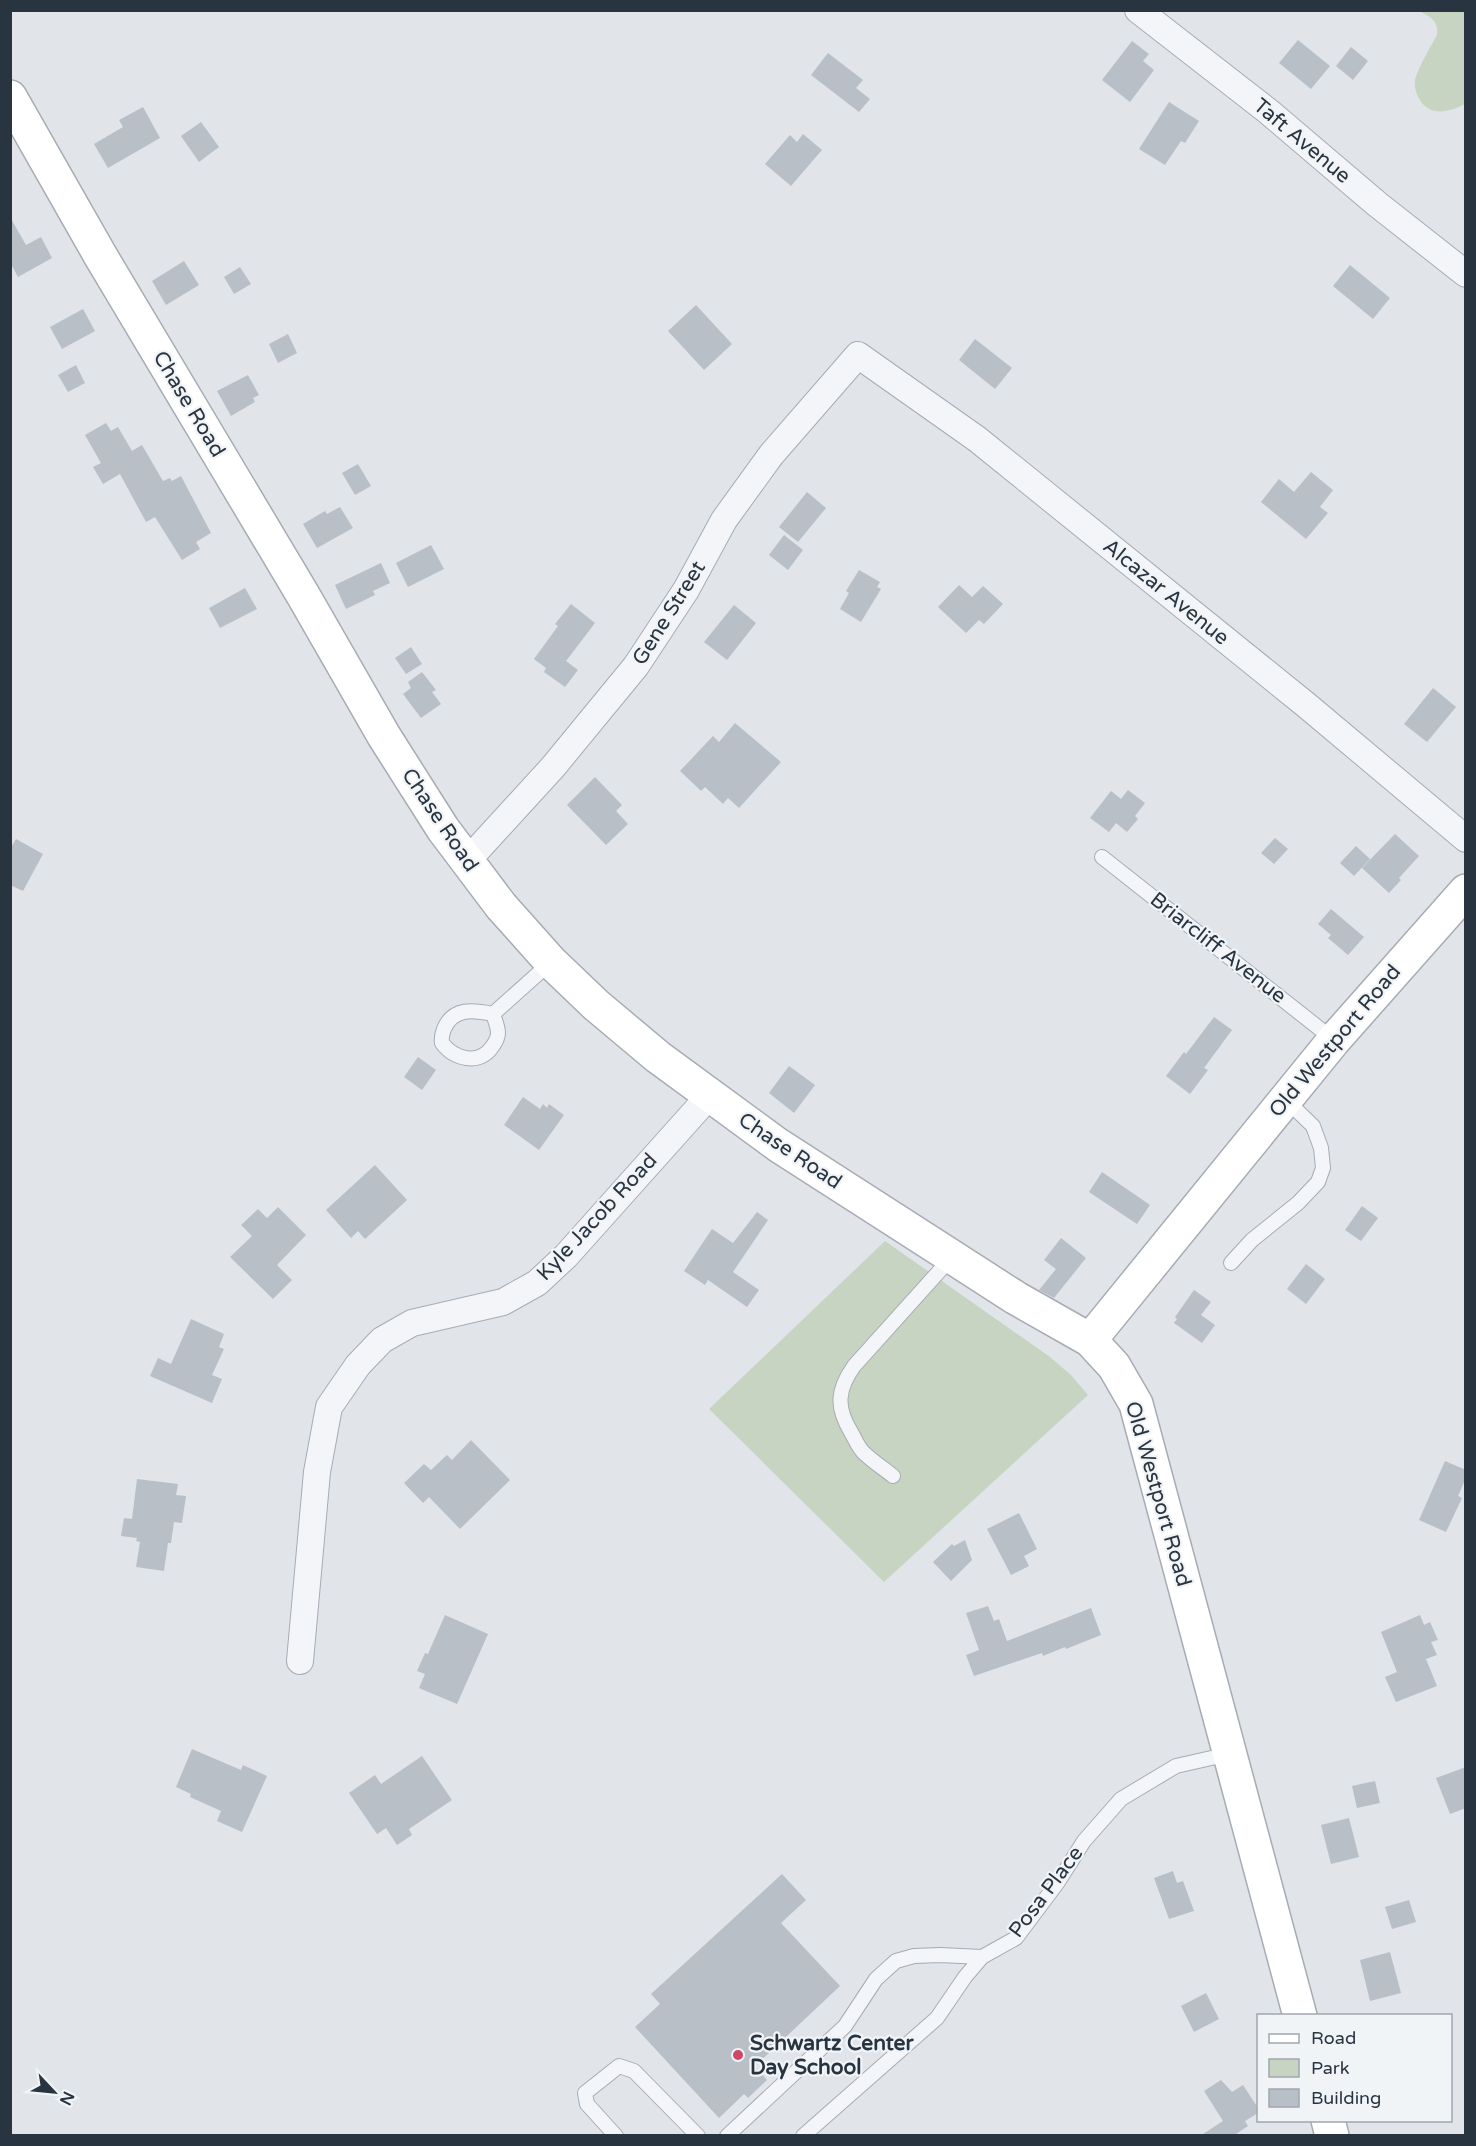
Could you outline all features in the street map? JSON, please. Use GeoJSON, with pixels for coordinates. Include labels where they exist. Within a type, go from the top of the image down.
{"type":"FeatureCollection","features":[{"type":"Feature","properties":{"kind":"street","name":"Taft Avenue"},"geometry":{"type":"LineString","coordinates":[[1138,10],[1269,112],[1377,204],[1466,274]]}},
{"type":"Feature","properties":{"kind":"street","name":"Chase Road"},"geometry":{"type":"LineString","coordinates":[[10,97],[100,255],[303,595],[384,736],[443,830],[501,906],[551,962],[596,1005],[649,1050],[710,1095],[778,1145],[1016,1298],[1090,1340]]}},
{"type":"Feature","properties":{"kind":"street","name":"Gene Street"},"geometry":{"type":"LineString","coordinates":[[467,861],[553,768],[636,666],[686,590],[731,511],[771,455],[858,355]]}},
{"type":"Feature","properties":{"kind":"street","name":"Alcazar Avenue"},"geometry":{"type":"LineString","coordinates":[[858,355],[977,439],[1253,662],[1466,839]]}},
{"type":"Feature","properties":{"kind":"street","name":"Old Westport Road"},"geometry":{"type":"LineString","coordinates":[[1299,2014],[1136,1404],[1114,1366],[1090,1340],[1334,1040],[1397,966],[1466,891]]}},
{"type":"Feature","properties":{"kind":"street","name":"Kyle Jacob Road"},"geometry":{"type":"LineString","coordinates":[[300,1661],[317,1473],[329,1407],[358,1365],[382,1340],[412,1323],[503,1302],[537,1283],[566,1256],[710,1095]]}},
{"type":"Feature","properties":{"kind":"lane","name":"Briarcliff Avenue"},"geometry":{"type":"LineString","coordinates":[[1102,857],[1334,1040]]}},
{"type":"Feature","properties":{"kind":"lane"},"geometry":{"type":"LineString","coordinates":[[493,1014],[551,962]]}},
{"type":"Feature","properties":{"kind":"lane"},"geometry":{"type":"LineString","coordinates":[[1231,1263],[1252,1240],[1298,1203],[1318,1182],[1323,1167],[1321,1148],[1313,1126],[1286,1100]]}},
{"type":"Feature","properties":{"kind":"lane"},"geometry":{"type":"LineString","coordinates":[[893,1476],[861,1451],[843,1419],[840,1406],[841,1392],[854,1366],[952,1257]]}},
{"type":"Feature","properties":{"kind":"lane","name":"Posa Place"},"geometry":{"type":"LineString","coordinates":[[803,2136],[938,2018],[965,1977],[982,1957],[1016,1938],[1058,1882],[1084,1841],[1121,1799],[1176,1766],[1229,1754]]}},
{"type":"Feature","properties":{"kind":"lane"},"geometry":{"type":"LineString","coordinates":[[728,2136],[845,2026],[876,1978],[896,1961],[914,1956],[982,1957]]}},
{"type":"Feature","properties":{"kind":"lane"},"geometry":{"type":"LineString","coordinates":[[616,2136],[587,2104],[585,2093],[619,2066],[633,2071],[698,2136]]}},
{"type":"Feature","properties":{"kind":"green space"},"geometry":{"type":"Polygon","coordinates":[[[1419,11],[1465,11],[1465,104],[1459,107],[1447,111],[1435,111],[1424,105],[1417,94],[1416,78],[1437,35],[1435,22],[1419,11]]]}},
{"type":"Feature","properties":{"kind":"green space"},"geometry":{"type":"Polygon","coordinates":[[[885,1241],[1050,1357],[1071,1375],[1088,1395],[884,1582],[709,1409],[885,1241]]]}},
{"type":"Feature","properties":{"kind":"building"},"geometry":{"type":"Polygon","coordinates":[[[1298,40],[1330,66],[1311,89],[1279,63],[1298,40]]]}},
{"type":"Feature","properties":{"kind":"building"},"geometry":{"type":"Polygon","coordinates":[[[1132,41],[1149,54],[1143,61],[1154,70],[1130,102],[1102,80],[1132,41]]]}},
{"type":"Feature","properties":{"kind":"building"},"geometry":{"type":"Polygon","coordinates":[[[1351,47],[1368,61],[1353,80],[1336,66],[1351,47]]]}},
{"type":"Feature","properties":{"kind":"building"},"geometry":{"type":"Polygon","coordinates":[[[828,53],[863,80],[856,88],[870,99],[859,112],[811,75],[828,53]]]}},
{"type":"Feature","properties":{"kind":"building"},"geometry":{"type":"Polygon","coordinates":[[[1169,102],[1199,121],[1185,143],[1181,141],[1165,165],[1139,149],[1169,102]]]}},
{"type":"Feature","properties":{"kind":"building"},"geometry":{"type":"Polygon","coordinates":[[[143,107],[160,138],[108,168],[94,144],[123,127],[119,120],[143,107]]]}},
{"type":"Feature","properties":{"kind":"building"},"geometry":{"type":"Polygon","coordinates":[[[201,122],[219,147],[199,162],[181,136],[201,122]]]}},
{"type":"Feature","properties":{"kind":"building"},"geometry":{"type":"Polygon","coordinates":[[[803,134],[822,150],[791,186],[765,164],[790,135],[797,142],[803,134]]]}},
{"type":"Feature","properties":{"kind":"building"},"geometry":{"type":"Polygon","coordinates":[[[10,217],[26,245],[41,237],[52,258],[18,277],[10,262],[10,217]]]}},
{"type":"Feature","properties":{"kind":"building"},"geometry":{"type":"Polygon","coordinates":[[[184,261],[199,285],[166,305],[152,281],[184,261]]]}},
{"type":"Feature","properties":{"kind":"building"},"geometry":{"type":"Polygon","coordinates":[[[1350,265],[1390,298],[1373,319],[1333,286],[1350,265]]]}},
{"type":"Feature","properties":{"kind":"building"},"geometry":{"type":"Polygon","coordinates":[[[240,267],[251,284],[234,294],[224,277],[240,267]]]}},
{"type":"Feature","properties":{"kind":"building"},"geometry":{"type":"Polygon","coordinates":[[[696,305],[732,344],[704,370],[668,331],[696,305]]]}},
{"type":"Feature","properties":{"kind":"building"},"geometry":{"type":"Polygon","coordinates":[[[83,309],[95,331],[62,349],[50,327],[83,309]]]}},
{"type":"Feature","properties":{"kind":"building"},"geometry":{"type":"Polygon","coordinates":[[[288,334],[297,353],[278,363],[269,344],[288,334]]]}},
{"type":"Feature","properties":{"kind":"building"},"geometry":{"type":"Polygon","coordinates":[[[975,339],[1012,368],[995,389],[959,360],[975,339]]]}},
{"type":"Feature","properties":{"kind":"building"},"geometry":{"type":"Polygon","coordinates":[[[76,365],[85,383],[68,392],[58,375],[76,365]]]}},
{"type":"Feature","properties":{"kind":"building"},"geometry":{"type":"Polygon","coordinates":[[[248,375],[259,395],[253,398],[255,402],[231,416],[217,391],[248,375]]]}},
{"type":"Feature","properties":{"kind":"building"},"geometry":{"type":"Polygon","coordinates":[[[106,423],[111,431],[118,427],[132,451],[142,445],[163,481],[170,478],[172,481],[181,476],[211,533],[196,542],[200,549],[182,560],[155,517],[146,522],[120,474],[103,484],[93,467],[101,463],[85,435],[106,423]]]}},
{"type":"Feature","properties":{"kind":"building"},"geometry":{"type":"Polygon","coordinates":[[[358,464],[371,486],[355,495],[342,473],[358,464]]]}},
{"type":"Feature","properties":{"kind":"building"},"geometry":{"type":"Polygon","coordinates":[[[1311,472],[1333,490],[1320,507],[1328,513],[1306,539],[1261,502],[1279,479],[1294,492],[1311,472]]]}},
{"type":"Feature","properties":{"kind":"building"},"geometry":{"type":"Polygon","coordinates":[[[807,492],[826,508],[798,542],[779,527],[807,492]]]}},
{"type":"Feature","properties":{"kind":"building"},"geometry":{"type":"Polygon","coordinates":[[[340,507],[353,528],[317,548],[303,524],[325,511],[327,514],[340,507]]]}},
{"type":"Feature","properties":{"kind":"building"},"geometry":{"type":"Polygon","coordinates":[[[784,535],[803,550],[788,570],[769,555],[784,535]]]}},
{"type":"Feature","properties":{"kind":"building"},"geometry":{"type":"Polygon","coordinates":[[[431,545],[444,569],[408,587],[396,563],[431,545]]]}},
{"type":"Feature","properties":{"kind":"building"},"geometry":{"type":"Polygon","coordinates":[[[381,563],[390,583],[373,591],[375,595],[346,609],[335,585],[381,563]]]}},
{"type":"Feature","properties":{"kind":"building"},"geometry":{"type":"Polygon","coordinates":[[[859,570],[880,582],[877,587],[881,589],[861,622],[840,609],[849,593],[846,591],[859,570]]]}},
{"type":"Feature","properties":{"kind":"building"},"geometry":{"type":"Polygon","coordinates":[[[959,585],[972,597],[983,586],[1003,604],[984,624],[979,620],[966,633],[938,607],[959,585]]]}},
{"type":"Feature","properties":{"kind":"building"},"geometry":{"type":"Polygon","coordinates":[[[245,588],[257,609],[220,628],[209,608],[245,588]]]}},
{"type":"Feature","properties":{"kind":"building"},"geometry":{"type":"Polygon","coordinates":[[[571,604],[595,623],[566,661],[578,670],[565,687],[544,672],[546,668],[534,659],[558,626],[555,624],[571,604]]]}},
{"type":"Feature","properties":{"kind":"building"},"geometry":{"type":"Polygon","coordinates":[[[734,605],[756,623],[727,660],[704,642],[734,605]]]}},
{"type":"Feature","properties":{"kind":"building"},"geometry":{"type":"Polygon","coordinates":[[[411,647],[422,664],[406,674],[395,658],[411,647]]]}},
{"type":"Feature","properties":{"kind":"building"},"geometry":{"type":"Polygon","coordinates":[[[422,672],[436,690],[432,692],[441,704],[421,718],[403,694],[411,688],[408,682],[422,672]]]}},
{"type":"Feature","properties":{"kind":"building"},"geometry":{"type":"Polygon","coordinates":[[[1433,688],[1456,707],[1427,742],[1404,724],[1433,688]]]}},
{"type":"Feature","properties":{"kind":"building"},"geometry":{"type":"Polygon","coordinates":[[[735,723],[781,762],[739,808],[728,798],[723,804],[705,787],[701,791],[680,771],[713,736],[719,742],[735,723]]]}},
{"type":"Feature","properties":{"kind":"building"},"geometry":{"type":"Polygon","coordinates":[[[595,777],[622,805],[616,811],[628,824],[606,845],[567,805],[595,777]]]}},
{"type":"Feature","properties":{"kind":"building"},"geometry":{"type":"Polygon","coordinates":[[[1128,790],[1145,803],[1135,816],[1138,819],[1127,832],[1116,823],[1109,832],[1090,818],[1111,791],[1121,799],[1128,790]]]}},
{"type":"Feature","properties":{"kind":"building"},"geometry":{"type":"Polygon","coordinates":[[[1395,834],[1419,856],[1389,893],[1362,868],[1395,834]]]}},
{"type":"Feature","properties":{"kind":"building"},"geometry":{"type":"Polygon","coordinates":[[[1275,838],[1288,849],[1274,864],[1261,853],[1275,838]]]}},
{"type":"Feature","properties":{"kind":"building"},"geometry":{"type":"Polygon","coordinates":[[[16,839],[43,854],[23,891],[10,885],[10,849],[16,839]]]}},
{"type":"Feature","properties":{"kind":"building"},"geometry":{"type":"Polygon","coordinates":[[[1356,846],[1370,859],[1354,876],[1340,863],[1356,846]]]}},
{"type":"Feature","properties":{"kind":"building"},"geometry":{"type":"Polygon","coordinates":[[[1331,909],[1364,937],[1348,955],[1328,938],[1331,935],[1318,924],[1331,909]]]}},
{"type":"Feature","properties":{"kind":"building"},"geometry":{"type":"Polygon","coordinates":[[[1214,1017],[1232,1030],[1204,1068],[1208,1070],[1190,1094],[1166,1076],[1214,1017]]]}},
{"type":"Feature","properties":{"kind":"building"},"geometry":{"type":"Polygon","coordinates":[[[418,1057],[436,1070],[422,1090],[404,1077],[418,1057]]]}},
{"type":"Feature","properties":{"kind":"building"},"geometry":{"type":"Polygon","coordinates":[[[789,1066],[815,1085],[794,1113],[769,1093],[789,1066]]]}},
{"type":"Feature","properties":{"kind":"building"},"geometry":{"type":"Polygon","coordinates":[[[523,1097],[540,1109],[543,1104],[547,1108],[549,1104],[564,1115],[539,1150],[504,1125],[523,1097]]]}},
{"type":"Feature","properties":{"kind":"building"},"geometry":{"type":"Polygon","coordinates":[[[375,1165],[407,1200],[365,1239],[358,1231],[351,1238],[326,1210],[375,1165]]]}},
{"type":"Feature","properties":{"kind":"building"},"geometry":{"type":"Polygon","coordinates":[[[1102,1172],[1150,1205],[1137,1224],[1089,1192],[1102,1172]]]}},
{"type":"Feature","properties":{"kind":"building"},"geometry":{"type":"Polygon","coordinates":[[[1362,1206],[1378,1218],[1361,1241],[1345,1230],[1362,1206]]]}},
{"type":"Feature","properties":{"kind":"building"},"geometry":{"type":"Polygon","coordinates":[[[278,1207],[306,1235],[277,1265],[292,1280],[273,1299],[230,1257],[252,1236],[241,1225],[258,1209],[267,1218],[278,1207]]]}},
{"type":"Feature","properties":{"kind":"building"},"geometry":{"type":"Polygon","coordinates":[[[757,1212],[768,1220],[733,1272],[759,1290],[747,1307],[708,1280],[705,1285],[684,1271],[712,1229],[733,1243],[757,1212]]]}},
{"type":"Feature","properties":{"kind":"building"},"geometry":{"type":"Polygon","coordinates":[[[1061,1238],[1086,1258],[1054,1298],[1039,1290],[1056,1269],[1044,1260],[1061,1238]]]}},
{"type":"Feature","properties":{"kind":"building"},"geometry":{"type":"Polygon","coordinates":[[[1306,1264],[1325,1279],[1306,1304],[1287,1289],[1306,1264]]]}},
{"type":"Feature","properties":{"kind":"building"},"geometry":{"type":"Polygon","coordinates":[[[1194,1290],[1211,1302],[1201,1315],[1215,1325],[1202,1343],[1174,1323],[1177,1319],[1175,1317],[1194,1290]]]}},
{"type":"Feature","properties":{"kind":"building"},"geometry":{"type":"Polygon","coordinates":[[[191,1319],[224,1334],[219,1347],[224,1349],[212,1375],[222,1379],[212,1403],[150,1376],[158,1358],[171,1364],[191,1319]]]}},
{"type":"Feature","properties":{"kind":"building"},"geometry":{"type":"Polygon","coordinates":[[[471,1440],[510,1480],[460,1529],[429,1497],[423,1503],[404,1483],[424,1464],[431,1470],[447,1455],[452,1460],[471,1440]]]}},
{"type":"Feature","properties":{"kind":"building"},"geometry":{"type":"Polygon","coordinates":[[[1445,1461],[1466,1470],[1466,1478],[1458,1496],[1462,1498],[1446,1532],[1419,1520],[1445,1461]]]}},
{"type":"Feature","properties":{"kind":"building"},"geometry":{"type":"Polygon","coordinates":[[[137,1479],[178,1484],[176,1495],[186,1496],[182,1523],[174,1522],[164,1571],[136,1567],[140,1542],[136,1541],[137,1538],[121,1536],[124,1518],[132,1519],[137,1479]]]}},
{"type":"Feature","properties":{"kind":"building"},"geometry":{"type":"Polygon","coordinates":[[[1019,1513],[1037,1549],[1024,1556],[1029,1566],[1011,1575],[987,1529],[1019,1513]]]}},
{"type":"Feature","properties":{"kind":"building"},"geometry":{"type":"Polygon","coordinates":[[[965,1540],[972,1560],[951,1581],[933,1562],[952,1544],[954,1546],[965,1540]]]}},
{"type":"Feature","properties":{"kind":"building"},"geometry":{"type":"Polygon","coordinates":[[[988,1606],[994,1621],[999,1619],[1007,1641],[1091,1608],[1101,1635],[1066,1649],[1065,1647],[1043,1656],[1042,1653],[974,1676],[966,1655],[979,1650],[966,1613],[988,1606]]]}},
{"type":"Feature","properties":{"kind":"building"},"geometry":{"type":"Polygon","coordinates":[[[445,1615],[488,1634],[457,1704],[419,1688],[425,1674],[417,1671],[425,1653],[428,1654],[445,1615]]]}},
{"type":"Feature","properties":{"kind":"building"},"geometry":{"type":"Polygon","coordinates":[[[1420,1615],[1424,1625],[1430,1622],[1438,1640],[1431,1642],[1437,1655],[1426,1659],[1437,1686],[1396,1702],[1385,1677],[1397,1672],[1381,1632],[1420,1615]]]}},
{"type":"Feature","properties":{"kind":"building"},"geometry":{"type":"Polygon","coordinates":[[[192,1749],[241,1770],[243,1765],[267,1776],[242,1832],[217,1821],[221,1811],[190,1797],[191,1794],[176,1787],[192,1749]]]}},
{"type":"Feature","properties":{"kind":"building"},"geometry":{"type":"Polygon","coordinates":[[[422,1756],[452,1800],[409,1829],[412,1835],[397,1845],[386,1828],[377,1834],[349,1793],[375,1775],[381,1784],[422,1756]]]}},
{"type":"Feature","properties":{"kind":"building"},"geometry":{"type":"Polygon","coordinates":[[[1466,1767],[1466,1808],[1450,1814],[1436,1778],[1466,1767]]]}},
{"type":"Feature","properties":{"kind":"building"},"geometry":{"type":"Polygon","coordinates":[[[1375,1781],[1380,1803],[1357,1808],[1352,1786],[1375,1781]]]}},
{"type":"Feature","properties":{"kind":"building"},"geometry":{"type":"Polygon","coordinates":[[[1349,1818],[1359,1857],[1331,1864],[1321,1825],[1349,1818]]]}},
{"type":"Feature","properties":{"kind":"building"},"geometry":{"type":"Polygon","coordinates":[[[1173,1871],[1177,1883],[1183,1881],[1194,1911],[1169,1919],[1154,1878],[1173,1871]]]}},
{"type":"Feature","properties":{"kind":"building"},"geometry":{"type":"Polygon","coordinates":[[[782,1874],[806,1900],[781,1923],[840,1986],[755,2066],[767,2080],[748,2098],[744,2094],[719,2118],[635,2027],[660,2004],[651,1994],[782,1874]]]}},
{"type":"Feature","properties":{"kind":"building"},"geometry":{"type":"Polygon","coordinates":[[[1409,1900],[1416,1922],[1392,1929],[1385,1907],[1409,1900]]]}},
{"type":"Feature","properties":{"kind":"building"},"geometry":{"type":"Polygon","coordinates":[[[1390,1952],[1401,1993],[1370,2001],[1360,1960],[1390,1952]]]}},
{"type":"Feature","properties":{"kind":"building"},"geometry":{"type":"Polygon","coordinates":[[[1206,1993],[1219,2019],[1194,2032],[1181,2006],[1206,1993]]]}},
{"type":"Feature","properties":{"kind":"building"},"geometry":{"type":"Polygon","coordinates":[[[1221,2080],[1232,2092],[1243,2085],[1257,2106],[1257,2114],[1245,2121],[1248,2126],[1233,2136],[1200,2136],[1223,2121],[1204,2091],[1221,2080]]]}},
{"type":"Feature","properties":{"kind":"place","name":"Schwartz Center Day School"},"geometry":{"type":"Point","coordinates":[738,2055]}}]}
